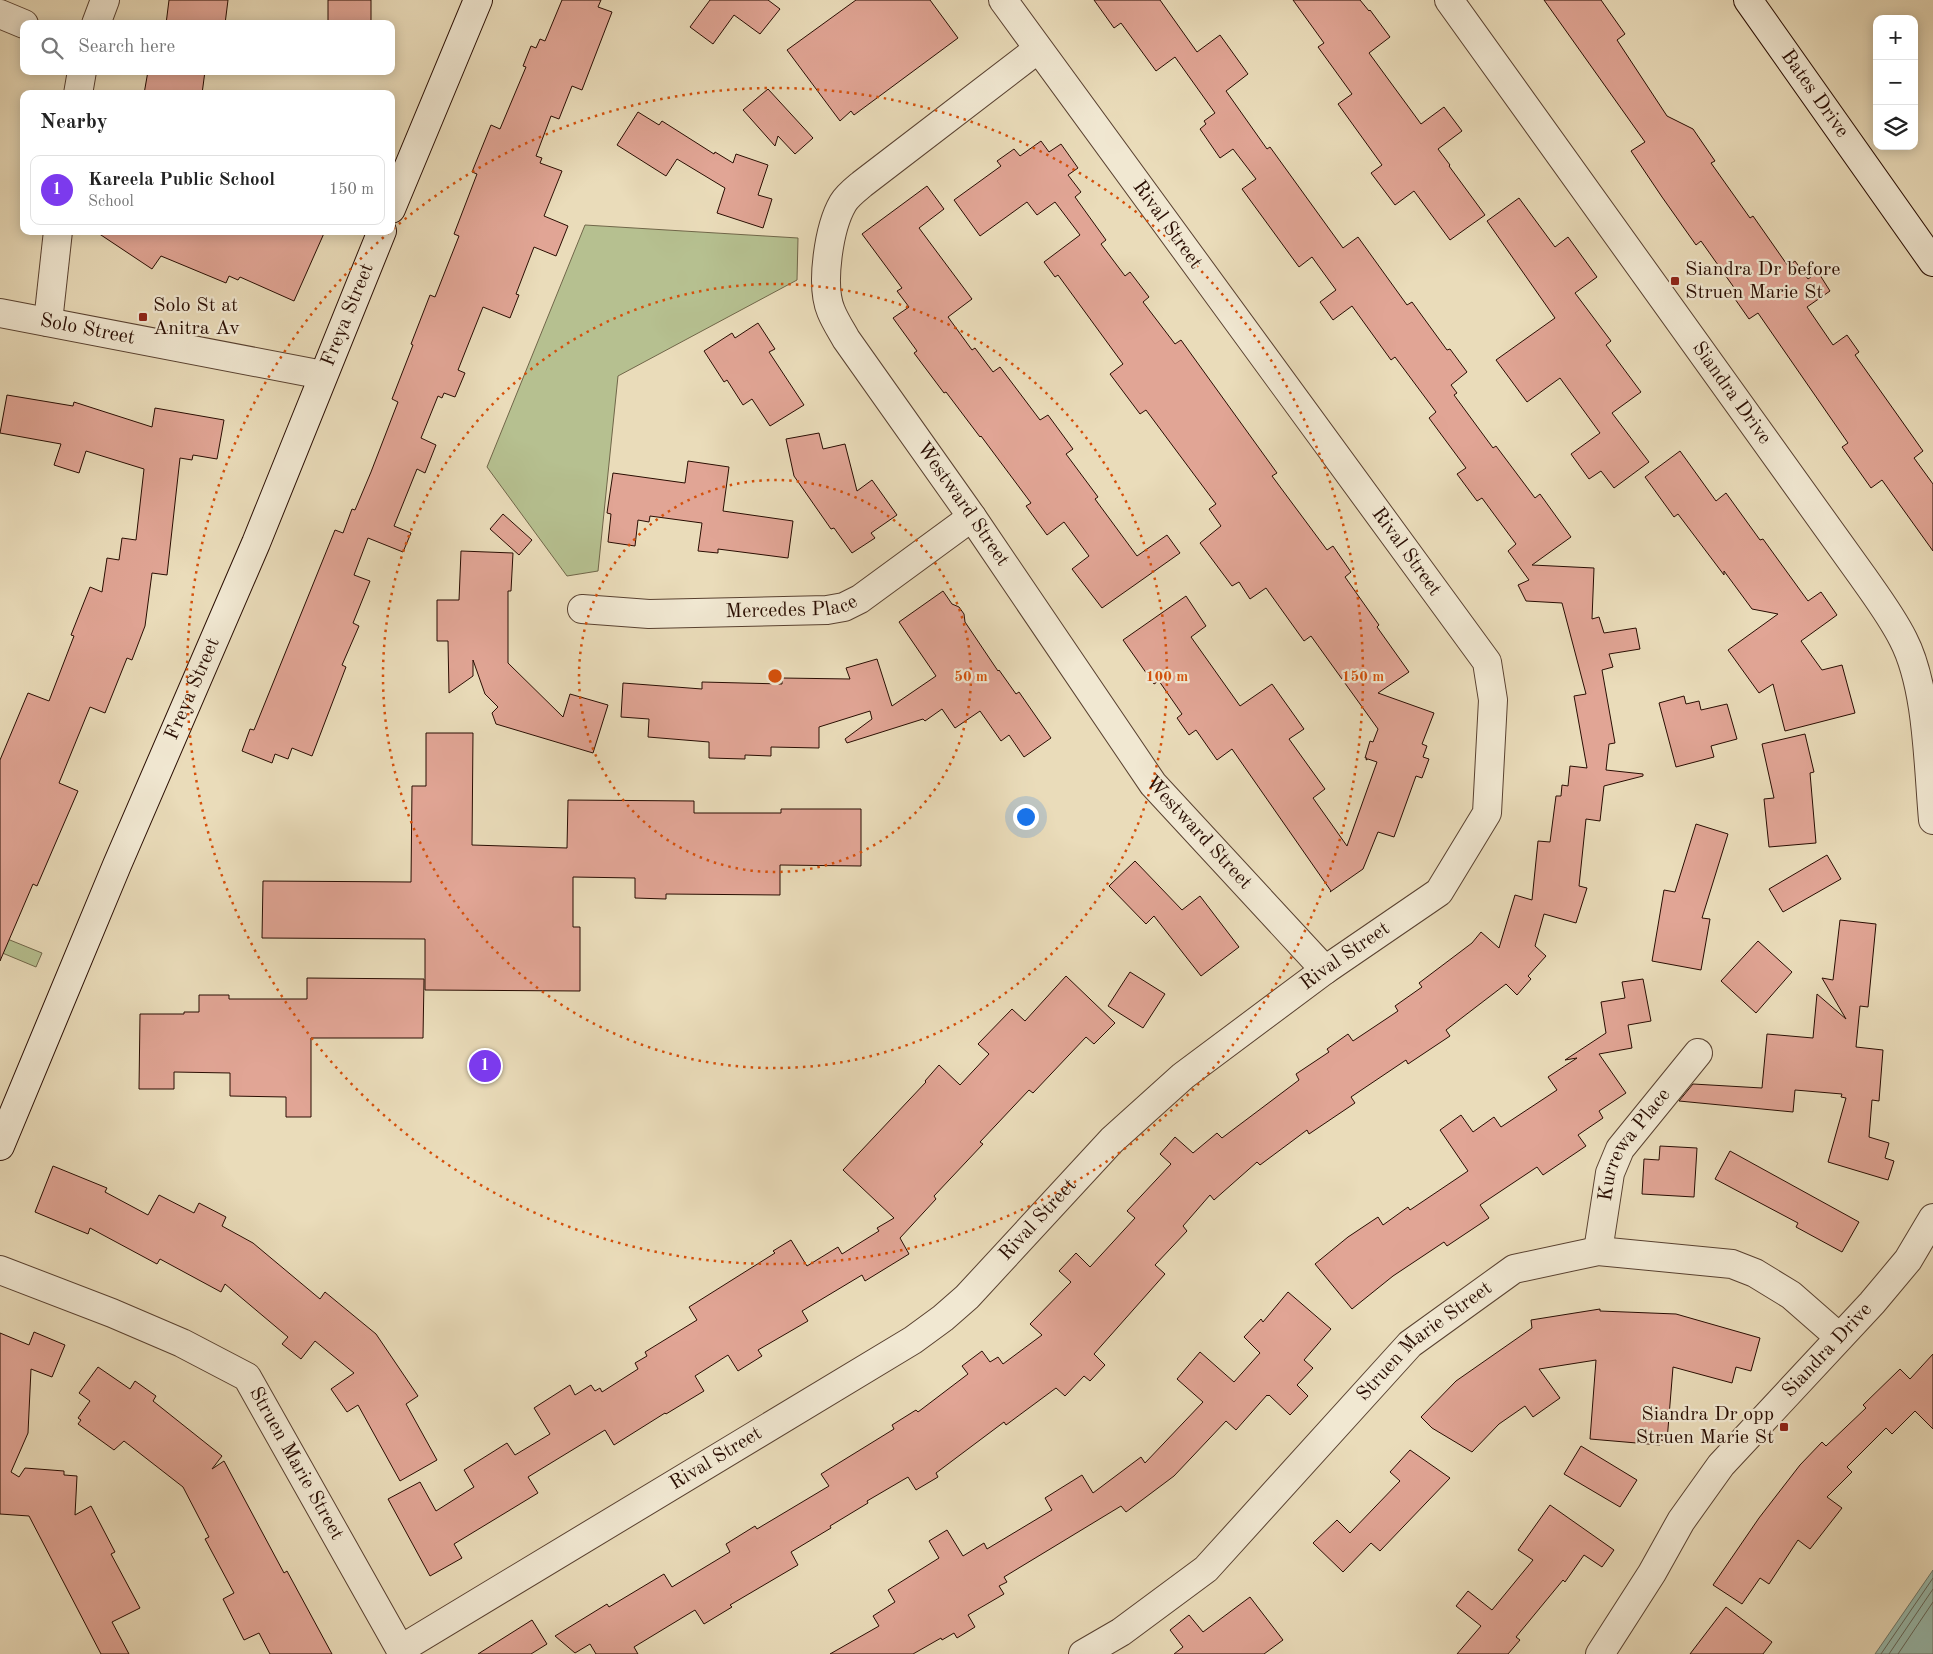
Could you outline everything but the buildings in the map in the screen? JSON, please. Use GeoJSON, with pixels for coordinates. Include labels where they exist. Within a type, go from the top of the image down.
{"type":"FeatureCollection","features":[{"type":"Feature","properties":{"kind":"street"},"geometry":{"type":"LineString","coordinates":[[98,20],[105,0]]}},
{"type":"Feature","properties":{"kind":"street"},"geometry":{"type":"LineString","coordinates":[[395,199],[478,0]]}},
{"type":"Feature","properties":{"kind":"street","name":"Rival Street"},"geometry":{"type":"LineString","coordinates":[[402,1652],[904,1345],[943,1318],[1000,1264],[1112,1140],[1183,1076],[1325,970],[1440,892],[1487,813],[1494,700],[1487,662],[1003,0]]}},
{"type":"Feature","properties":{"kind":"street","name":"Siandra Drive"},"geometry":{"type":"LineString","coordinates":[[1449,0],[1863,577],[1891,619],[1903,640],[1912,664],[1919,693],[1924,723],[1933,820]]}},
{"type":"Feature","properties":{"kind":"street","name":"Bates Drive"},"geometry":{"type":"LineString","coordinates":[[1748,0],[1933,262]]}},
{"type":"Feature","properties":{"kind":"street"},"geometry":{"type":"LineString","coordinates":[[0,14],[20,22]]}},
{"type":"Feature","properties":{"kind":"street","name":"Westward Street"},"geometry":{"type":"LineString","coordinates":[[1038,49],[862,184],[844,201],[835,222],[828,253],[827,287],[830,310],[846,338],[972,517],[1153,784],[1325,970]]}},
{"type":"Feature","properties":{"kind":"street"},"geometry":{"type":"LineString","coordinates":[[79,90],[81,75]]}},
{"type":"Feature","properties":{"kind":"street"},"geometry":{"type":"LineString","coordinates":[[48,322],[58,235]]}},
{"type":"Feature","properties":{"kind":"street","name":"Freya Street"},"geometry":{"type":"LineString","coordinates":[[0,1146],[120,858],[256,543],[380,235]]}},
{"type":"Feature","properties":{"kind":"street","name":"Solo Street"},"geometry":{"type":"LineString","coordinates":[[0,314],[323,375]]}},
{"type":"Feature","properties":{"kind":"street","name":"Mercedes Place"},"geometry":{"type":"LineString","coordinates":[[582,609],[649,614],[827,610],[844,606],[860,599],[972,517]]}},
{"type":"Feature","properties":{"kind":"street","name":"Kurrewa Place"},"geometry":{"type":"LineString","coordinates":[[1598,1250],[1610,1173],[1620,1149],[1698,1052]]}},
{"type":"Feature","properties":{"kind":"street","name":"Siandra Drive"},"geometry":{"type":"LineString","coordinates":[[1600,1654],[1652,1573],[1681,1521],[1721,1466],[1872,1303],[1908,1260],[1933,1218]]}},
{"type":"Feature","properties":{"kind":"street","name":"Struen Marie Street"},"geometry":{"type":"LineString","coordinates":[[1083,1654],[1121,1632],[1206,1570],[1410,1344],[1514,1269],[1598,1250],[1732,1264],[1755,1273],[1791,1295],[1840,1337]]}},
{"type":"Feature","properties":{"kind":"street","name":"Struen Marie Street"},"geometry":{"type":"LineString","coordinates":[[0,1270],[112,1313],[182,1343],[247,1377],[402,1652]]}},
{"type":"Feature","properties":{"kind":"green space"},"geometry":{"type":"Polygon","coordinates":[[[585,225],[798,238],[797,280],[618,376],[598,571],[567,576],[487,467],[585,225]]]}},
{"type":"Feature","properties":{"kind":"green space"},"geometry":{"type":"Polygon","coordinates":[[[0,936],[42,953],[36,967],[0,952],[0,936]]]}},
{"type":"Feature","properties":{"kind":"water"},"geometry":{"type":"Polygon","coordinates":[[[1933,1570],[1933,1654],[1875,1654],[1933,1570]]]}},
{"type":"Feature","properties":{"kind":"place","name":"Siandra Dr before Struen Marie St"},"geometry":{"type":"Point","coordinates":[1675,281]}},
{"type":"Feature","properties":{"kind":"place","name":"Solo St at Anitra Av"},"geometry":{"type":"Point","coordinates":[143,317]}},
{"type":"Feature","properties":{"kind":"place","name":"Kareela Public School"},"geometry":{"type":"Point","coordinates":[485,1066]}},
{"type":"Feature","properties":{"kind":"place","name":"Siandra Dr opp Struen Marie St"},"geometry":{"type":"Point","coordinates":[1784,1427]}}]}
